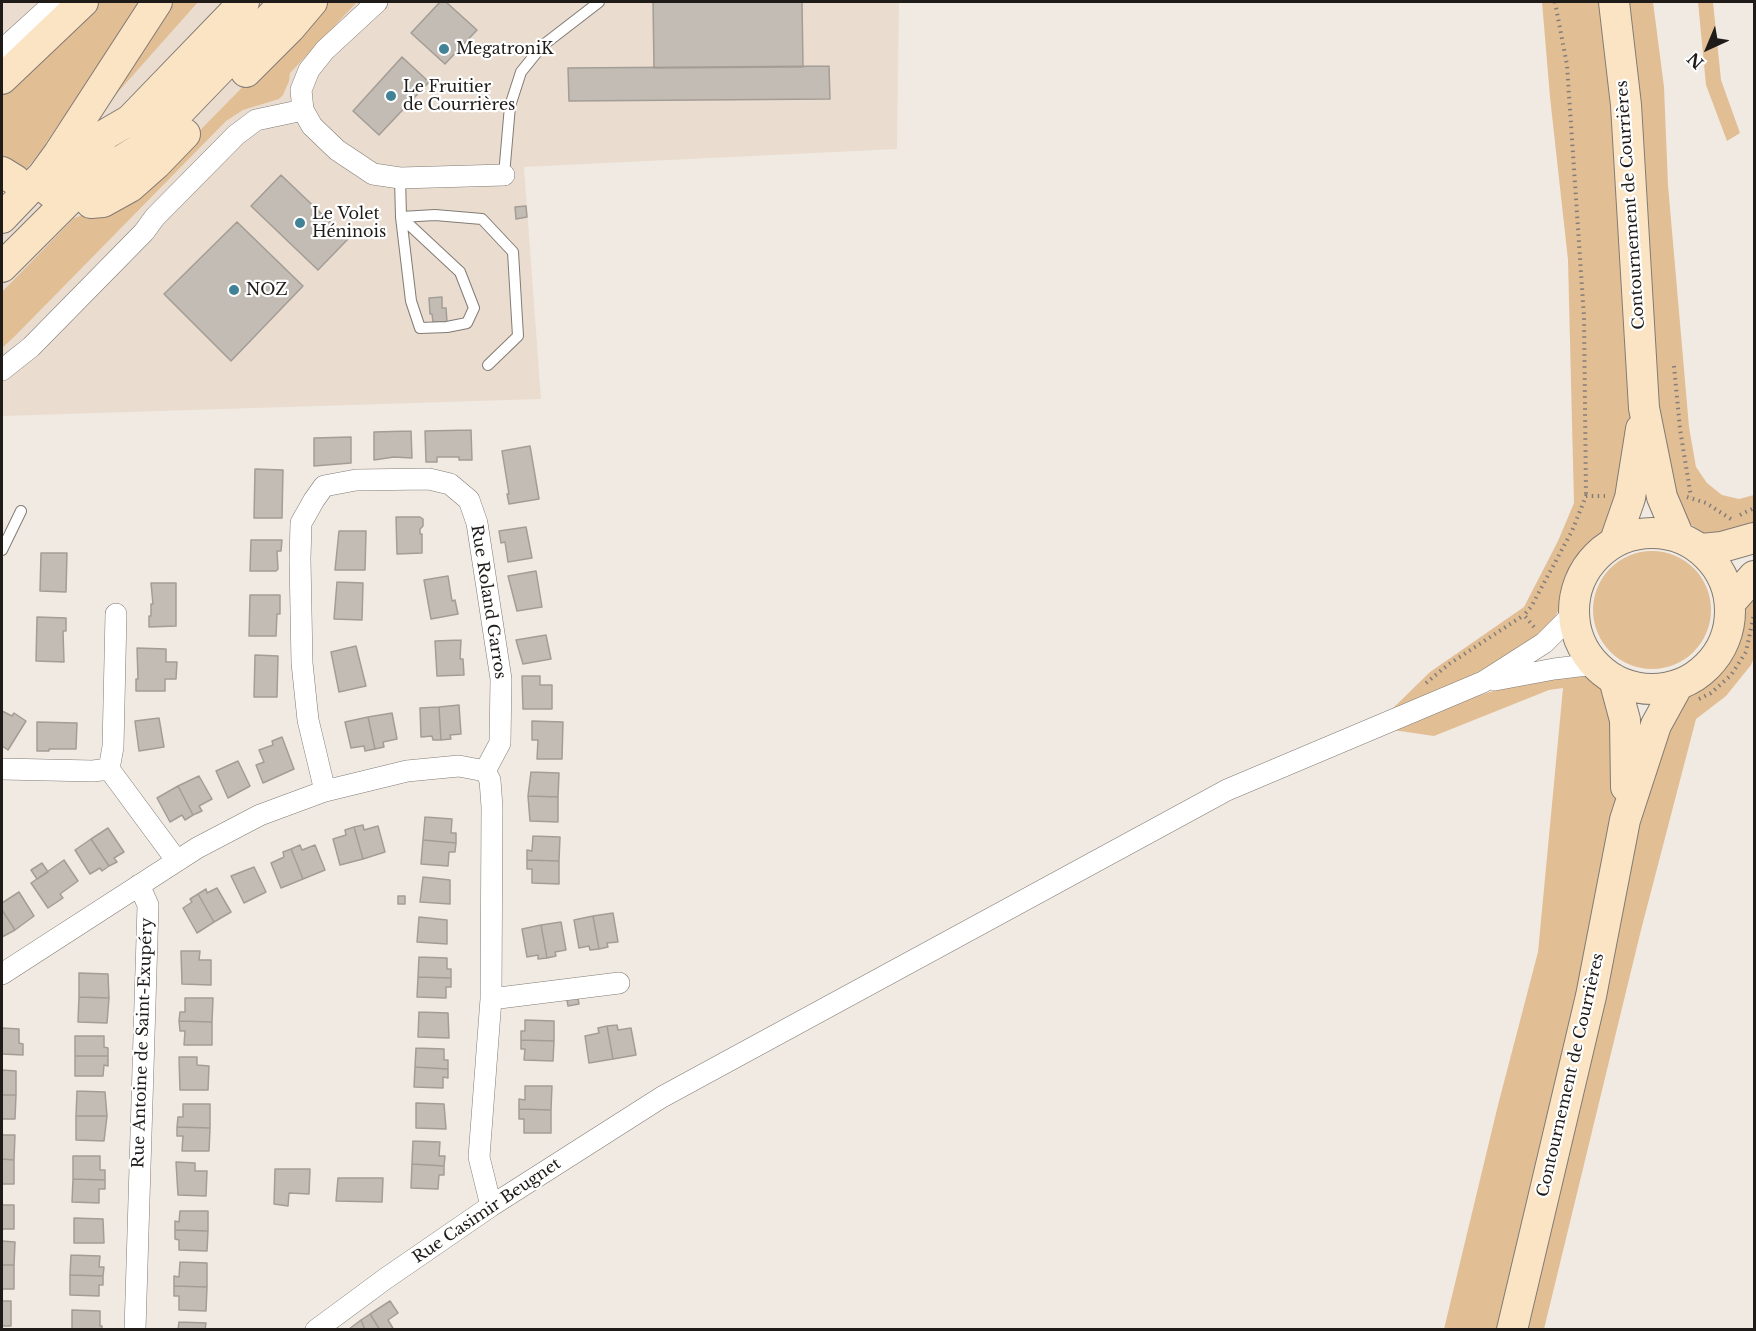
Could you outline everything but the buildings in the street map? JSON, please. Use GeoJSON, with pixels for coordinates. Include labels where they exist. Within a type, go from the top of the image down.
{"type":"FeatureCollection","features":[{"type":"Feature","properties":{"kind":"main road"},"geometry":{"type":"LineString","coordinates":[[2,79],[83,2]]}},
{"type":"Feature","properties":{"kind":"main road"},"geometry":{"type":"LineString","coordinates":[[2,218],[43,175],[59,153],[157,2]]}},
{"type":"Feature","properties":{"kind":"main road"},"geometry":{"type":"LineString","coordinates":[[2,243],[106,134],[121,109],[218,2]]}},
{"type":"Feature","properties":{"kind":"main road"},"geometry":{"type":"LineString","coordinates":[[106,134],[130,120],[244,2]]}},
{"type":"Feature","properties":{"kind":"main road"},"geometry":{"type":"LineString","coordinates":[[2,267],[82,187],[100,173],[148,144],[285,2]]}},
{"type":"Feature","properties":{"kind":"main road"},"geometry":{"type":"LineString","coordinates":[[91,202],[103,202],[112,198],[142,178],[290,28],[312,2]]}},
{"type":"Feature","properties":{"kind":"main road","name":"Contournement de Courrières"},"geometry":{"type":"LineString","coordinates":[[1614,2],[1626,105],[1644,408],[1630,498],[1615,541]]}},
{"type":"Feature","properties":{"kind":"main road","name":"Contournement de Courrières"},"geometry":{"type":"LineString","coordinates":[[1644,408],[1677,497],[1690,543]]}},
{"type":"Feature","properties":{"kind":"main road"},"geometry":{"type":"LineString","coordinates":[[1690,543],[1721,573],[1727,588],[1731,603],[1726,637],[1719,653],[1708,667],[1694,677],[1678,685],[1662,689],[1629,686],[1604,672],[1580,640],[1574,613],[1575,596],[1580,579],[1589,564],[1615,541],[1647,532],[1690,543],[1750,540]]}},
{"type":"Feature","properties":{"kind":"main road"},"geometry":{"type":"LineString","coordinates":[[1731,603],[1755,576]]}},
{"type":"Feature","properties":{"kind":"main road","name":"Contournement de Courrières"},"geometry":{"type":"LineString","coordinates":[[1604,672],[1625,720],[1627,739],[1625,820]]}},
{"type":"Feature","properties":{"kind":"main road","name":"Contournement de Courrières"},"geometry":{"type":"LineString","coordinates":[[1512,1329],[1591,996],[1625,820],[1656,725],[1678,685]]}},
{"type":"Feature","properties":{"kind":"street"},"geometry":{"type":"LineString","coordinates":[[2,50],[55,2]]}},
{"type":"Feature","properties":{"kind":"street"},"geometry":{"type":"LineString","coordinates":[[370,5],[325,50],[309,70],[302,90],[303,110],[312,126],[337,150],[373,174],[400,178],[504,175]]}},
{"type":"Feature","properties":{"kind":"street"},"geometry":{"type":"LineString","coordinates":[[2,370],[31,347],[247,125],[267,116],[303,110]]}},
{"type":"Feature","properties":{"kind":"street","name":"Rue Roland Garros"},"geometry":{"type":"LineString","coordinates":[[326,791],[308,720],[302,663],[300,559],[302,523],[324,486],[356,480],[429,479],[450,484],[469,500],[477,523],[501,679],[500,743],[485,771]]}},
{"type":"Feature","properties":{"kind":"street"},"geometry":{"type":"LineString","coordinates":[[1483,682],[1544,643],[1574,613]]}},
{"type":"Feature","properties":{"kind":"street"},"geometry":{"type":"LineString","coordinates":[[116,614],[113,747],[108,770],[177,861]]}},
{"type":"Feature","properties":{"kind":"street"},"geometry":{"type":"LineString","coordinates":[[1483,682],[1554,669],[1604,672]]}},
{"type":"Feature","properties":{"kind":"street","name":"Rue Casimir Beugnet"},"geometry":{"type":"LineString","coordinates":[[316,1329],[491,1206],[662,1097],[1227,790],[1483,682]]}},
{"type":"Feature","properties":{"kind":"street"},"geometry":{"type":"LineString","coordinates":[[2,974],[197,848],[260,815],[326,791],[407,771],[459,766],[485,771],[490,780],[492,807],[491,999],[478,1157],[491,1206]]}},
{"type":"Feature","properties":{"kind":"street"},"geometry":{"type":"LineString","coordinates":[[2,769],[108,770]]}},
{"type":"Feature","properties":{"kind":"street","name":"Rue Antoine de Saint-Exupéry"},"geometry":{"type":"LineString","coordinates":[[135,1329],[148,905],[139,885]]}},
{"type":"Feature","properties":{"kind":"street"},"geometry":{"type":"LineString","coordinates":[[491,999],[620,983]]}},
{"type":"Feature","properties":{"kind":"lane"},"geometry":{"type":"LineString","coordinates":[[504,175],[510,106],[521,72],[542,46],[599,2]]}},
{"type":"Feature","properties":{"kind":"lane"},"geometry":{"type":"LineString","coordinates":[[400,178],[401,217],[411,300],[420,327],[447,327],[467,323],[474,308],[460,272],[401,217]]}},
{"type":"Feature","properties":{"kind":"lane"},"geometry":{"type":"LineString","coordinates":[[401,217],[435,215],[482,219],[513,252],[518,336],[488,365]]}},
{"type":"Feature","properties":{"kind":"lane"},"geometry":{"type":"LineString","coordinates":[[2,550],[21,511]]}},
{"type":"Feature","properties":{"kind":"path"},"geometry":{"type":"LineString","coordinates":[[1407,713],[1411,701],[1423,685],[1449,664],[1524,615],[1531,607],[1572,531],[1586,496],[1584,317],[1567,65],[1555,2]]}},
{"type":"Feature","properties":{"kind":"path"},"geometry":{"type":"LineString","coordinates":[[1674,366],[1680,429],[1677,497],[1706,503],[1731,519],[1750,540]]}},
{"type":"Feature","properties":{"kind":"path"},"geometry":{"type":"LineString","coordinates":[[1586,496],[1630,498]]}},
{"type":"Feature","properties":{"kind":"path"},"geometry":{"type":"LineString","coordinates":[[1524,615],[1538,631],[1544,643]]}},
{"type":"Feature","properties":{"kind":"shaded area"},"geometry":{"type":"Polygon","coordinates":[[[2,2],[899,2],[897,149],[524,167],[541,399],[2,416],[2,2]]]}},
{"type":"Feature","properties":{"kind":"shaded area"},"geometry":{"type":"Polygon","coordinates":[[[93,2],[148,2],[69,125],[60,122],[24,172],[2,160],[2,91],[93,2]]]}},
{"type":"Feature","properties":{"kind":"shaded area"},"geometry":{"type":"Polygon","coordinates":[[[166,2],[198,2],[102,110],[166,2]]]}},
{"type":"Feature","properties":{"kind":"shaded area"},"geometry":{"type":"Polygon","coordinates":[[[319,2],[357,2],[290,73],[289,81],[279,99],[243,110],[226,121],[2,348],[2,292],[74,218],[89,213],[151,180],[286,43],[319,2]]]}},
{"type":"Feature","properties":{"kind":"shaded area"},"geometry":{"type":"Polygon","coordinates":[[[1542,2],[1601,2],[1614,121],[1632,418],[1631,449],[1606,533],[1587,544],[1572,565],[1564,582],[1562,601],[1554,620],[1535,640],[1446,690],[1390,711],[1430,672],[1524,607],[1558,541],[1574,503],[1568,260],[1542,2]]]}},
{"type":"Feature","properties":{"kind":"shaded area"},"geometry":{"type":"Polygon","coordinates":[[[1628,2],[1653,2],[1664,87],[1668,185],[1689,427],[1696,467],[1707,483],[1722,495],[1739,499],[1754,495],[1754,532],[1707,536],[1682,518],[1662,452],[1638,81],[1628,2]]]}},
{"type":"Feature","properties":{"kind":"shaded area"},"geometry":{"type":"Polygon","coordinates":[[[1698,2],[1713,2],[1721,80],[1740,133],[1727,141],[1706,85],[1698,2]]]}},
{"type":"Feature","properties":{"kind":"shaded area"},"geometry":{"type":"Polygon","coordinates":[[[1652,551],[1685,561],[1701,577],[1711,610],[1701,643],[1685,659],[1652,669],[1619,659],[1603,643],[1593,610],[1603,577],[1619,561],[1652,551]]]}},
{"type":"Feature","properties":{"kind":"shaded area"},"geometry":{"type":"Polygon","coordinates":[[[1754,589],[1754,658],[1726,696],[1696,719],[1641,930],[1544,1329],[1524,1330],[1648,774],[1676,703],[1714,678],[1730,659],[1738,641],[1746,604],[1754,589]]]}},
{"type":"Feature","properties":{"kind":"shaded area"},"geometry":{"type":"Polygon","coordinates":[[[1573,674],[1586,677],[1606,692],[1617,770],[1614,825],[1580,988],[1498,1329],[1444,1329],[1538,952],[1563,688],[1549,690],[1434,736],[1393,730],[1462,701],[1521,682],[1573,674]]]}},
{"type":"Feature","properties":{"kind":"place","name":"MegatroniK"},"geometry":{"type":"Point","coordinates":[444,49]}},
{"type":"Feature","properties":{"kind":"place","name":"Le Fruitier de Courrières"},"geometry":{"type":"Point","coordinates":[391,96]}},
{"type":"Feature","properties":{"kind":"place","name":"Le Volet Héninois"},"geometry":{"type":"Point","coordinates":[300,223]}},
{"type":"Feature","properties":{"kind":"place","name":"NOZ"},"geometry":{"type":"Point","coordinates":[234,290]}}]}
